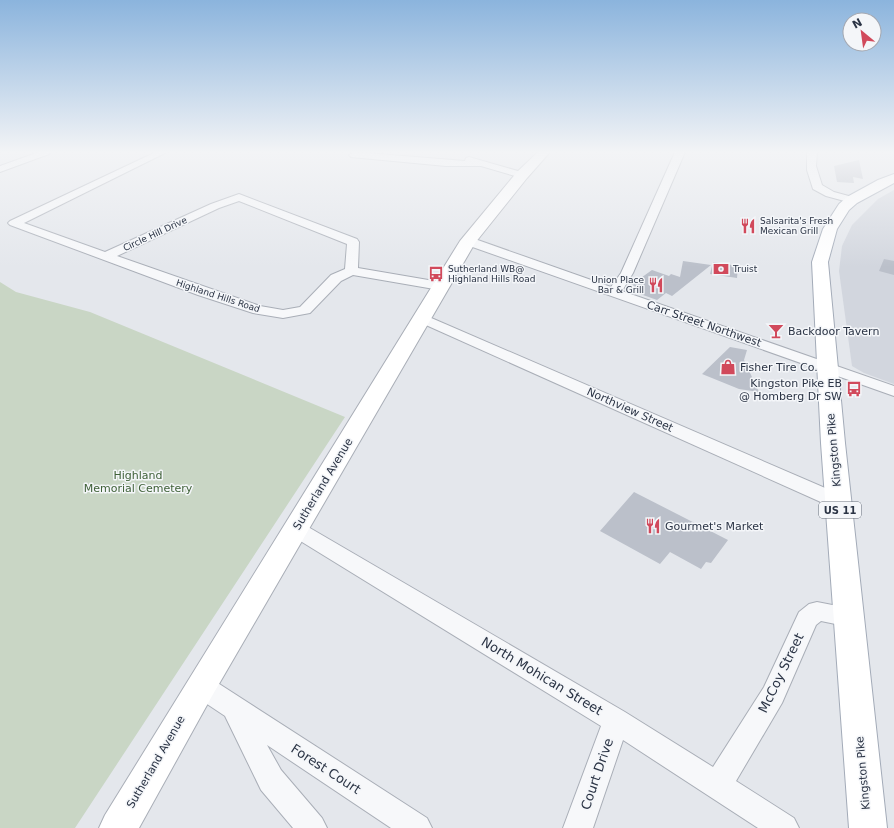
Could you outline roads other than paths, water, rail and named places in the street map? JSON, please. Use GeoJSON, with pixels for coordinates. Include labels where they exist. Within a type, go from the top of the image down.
{"type":"FeatureCollection","features":[{"type":"Feature","properties":{"kind":"street","name":"Highland Hills Road"},"geometry":{"type":"LineString","coordinates":[[81,191],[14,223],[203,292],[258,310],[283,314],[305,310],[336,278],[351,271]]}},
{"type":"Feature","properties":{"kind":"street","name":"Sutherland Avenue"},"geometry":{"type":"LineString","coordinates":[[118,828],[440,286],[468,242],[509,191]]}},
{"type":"Feature","properties":{"kind":"street"},"geometry":{"type":"LineString","coordinates":[[614,293],[627,273],[664,191]]}},
{"type":"Feature","properties":{"kind":"street"},"geometry":{"type":"LineString","coordinates":[[821,191],[852,200]]}},
{"type":"Feature","properties":{"kind":"street","name":"Kingston Pike"},"geometry":{"type":"LineString","coordinates":[[868,828],[827,367],[820,262],[830,230],[844,207],[852,200],[870,191]]}},
{"type":"Feature","properties":{"kind":"street","name":"Circle Hill Drive"},"geometry":{"type":"LineString","coordinates":[[107,256],[215,206],[239,197],[353,242],[351,271]]}},
{"type":"Feature","properties":{"kind":"street","name":"Carr Street Northwest"},"geometry":{"type":"LineString","coordinates":[[468,242],[894,391]]}},
{"type":"Feature","properties":{"kind":"street"},"geometry":{"type":"LineString","coordinates":[[351,271],[440,286]]}},
{"type":"Feature","properties":{"kind":"street","name":"Northview Street"},"geometry":{"type":"LineString","coordinates":[[422,318],[839,502]]}},
{"type":"Feature","properties":{"kind":"street","name":"North Mohican Street"},"geometry":{"type":"LineString","coordinates":[[296,529],[616,721],[784,828]]}},
{"type":"Feature","properties":{"kind":"street","name":"McCoy Street"},"geometry":{"type":"LineString","coordinates":[[717,786],[773,695],[806,619],[817,611],[850,617]]}},
{"type":"Feature","properties":{"kind":"street","name":"Forest Court"},"geometry":{"type":"LineString","coordinates":[[201,686],[417,828]]}},
{"type":"Feature","properties":{"kind":"street","name":"Forest Court"},"geometry":{"type":"LineString","coordinates":[[235,709],[271,780],[312,828]]}},
{"type":"Feature","properties":{"kind":"street","name":"Court Drive"},"geometry":{"type":"LineString","coordinates":[[578,828],[616,721]]}},
{"type":"Feature","properties":{"kind":"place","name":"Salsarita's Fresh Mexican Grill"},"geometry":{"type":"Point","coordinates":[748,226]}},
{"type":"Feature","properties":{"kind":"place","name":"Truist"},"geometry":{"type":"Point","coordinates":[721,269]}},
{"type":"Feature","properties":{"kind":"place","name":"Sutherland WB@ Highland Hills Road"},"geometry":{"type":"Point","coordinates":[436,274]}},
{"type":"Feature","properties":{"kind":"place","name":"Union Place Bar & Grill"},"geometry":{"type":"Point","coordinates":[656,285]}},
{"type":"Feature","properties":{"kind":"place","name":"Backdoor Tavern"},"geometry":{"type":"Point","coordinates":[776,331]}},
{"type":"Feature","properties":{"kind":"place","name":"Fisher Tire Co."},"geometry":{"type":"Point","coordinates":[728,367]}},
{"type":"Feature","properties":{"kind":"place","name":"Kingston Pike EB @ Homberg Dr SW"},"geometry":{"type":"Point","coordinates":[854,389]}},
{"type":"Feature","properties":{"kind":"place","name":"Gourmet's Market"},"geometry":{"type":"Point","coordinates":[653,526]}},
{"type":"Feature","properties":{"kind":"park label","name":"Highland Memorial Cemetery"},"geometry":{"type":"Point","coordinates":[138,481]}}]}
